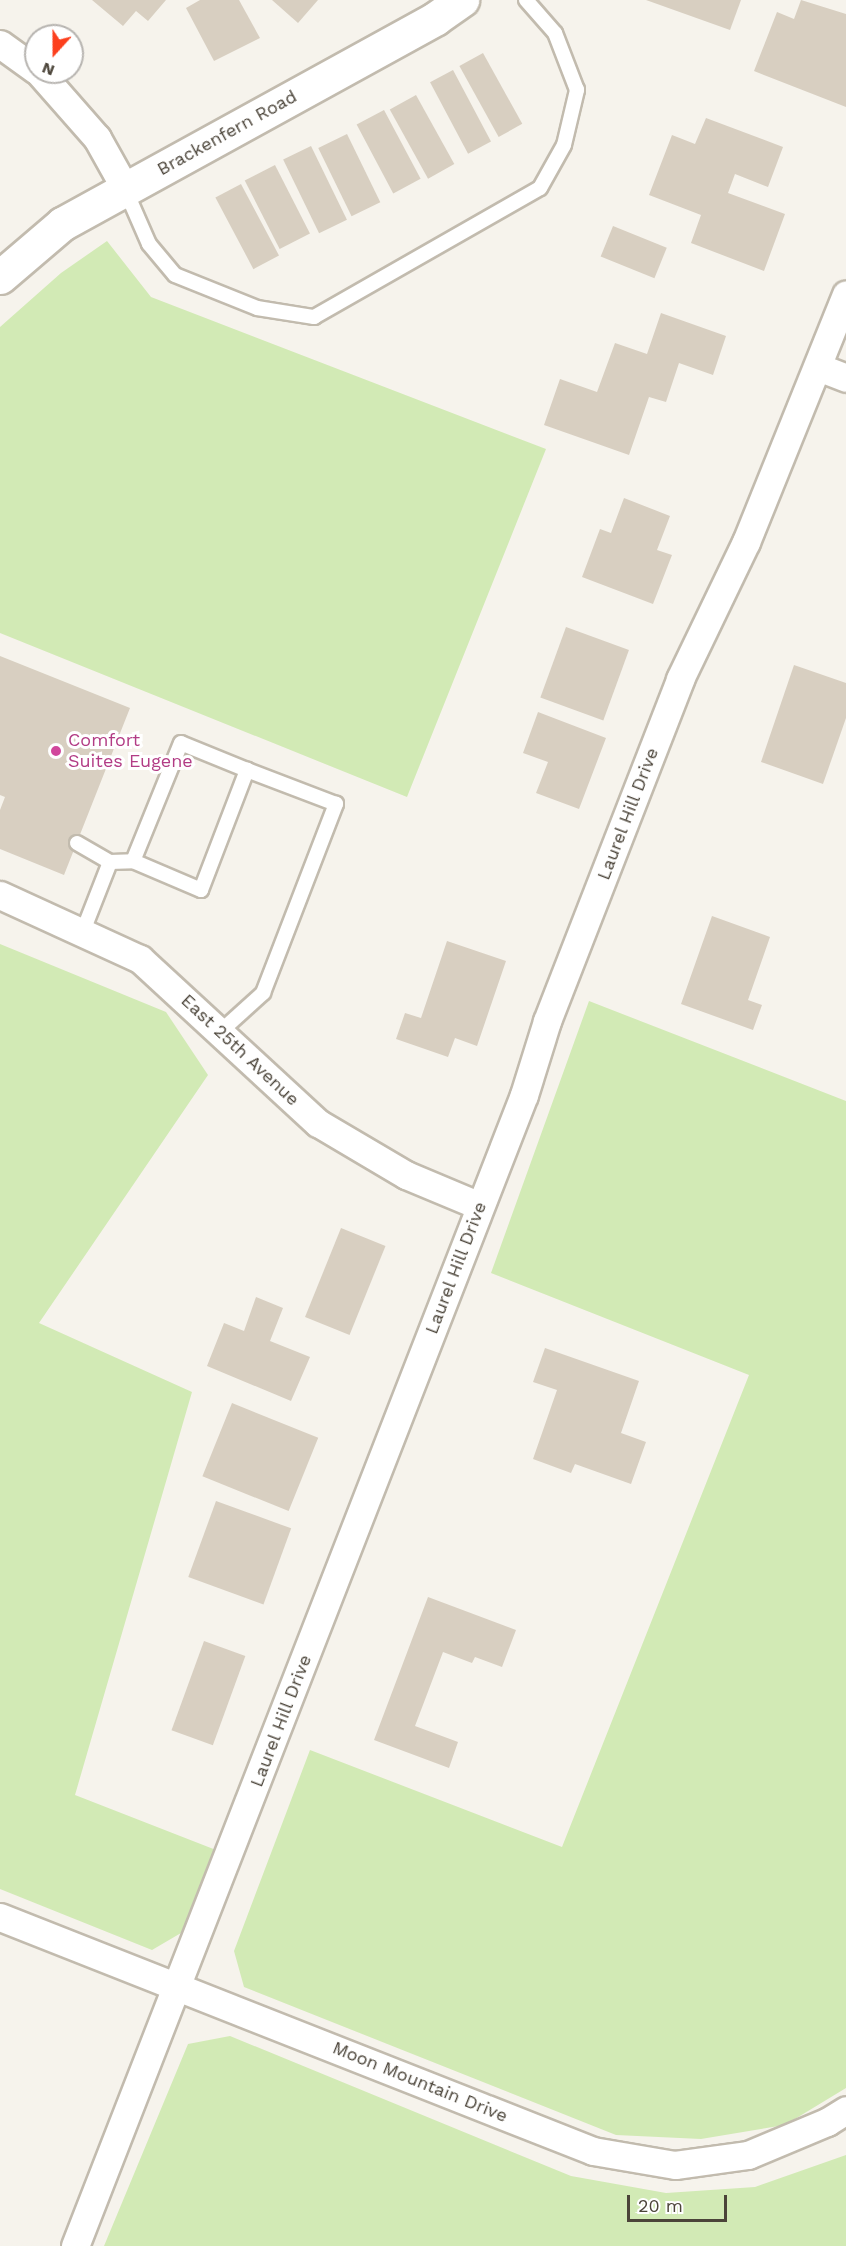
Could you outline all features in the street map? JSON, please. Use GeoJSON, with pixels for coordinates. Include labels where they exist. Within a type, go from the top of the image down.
{"type":"FeatureCollection","features":[{"type":"Feature","properties":{"kind":"street","name":"Brackenfern Road"},"geometry":{"type":"LineString","coordinates":[[0,277],[62,224],[436,18],[462,0]]}},
{"type":"Feature","properties":{"kind":"street"},"geometry":{"type":"LineString","coordinates":[[0,44],[24,61]]}},
{"type":"Feature","properties":{"kind":"street"},"geometry":{"type":"LineString","coordinates":[[49,84],[97,138],[124,188]]}},
{"type":"Feature","properties":{"kind":"street","name":"Laurel Hill Drive"},"geometry":{"type":"LineString","coordinates":[[75,2246],[179,1985],[480,1206],[680,679],[746,542],[846,294]]}},
{"type":"Feature","properties":{"kind":"street"},"geometry":{"type":"LineString","coordinates":[[818,367],[846,378]]}},
{"type":"Feature","properties":{"kind":"street","name":"East 25th Avenue"},"geometry":{"type":"LineString","coordinates":[[0,896],[83,931],[140,959],[221,1031],[318,1124],[406,1175],[480,1206]]}},
{"type":"Feature","properties":{"kind":"street","name":"Moon Mountain Drive"},"geometry":{"type":"LineString","coordinates":[[0,1917],[179,1985],[593,2151],[675,2165],[748,2155],[827,2122],[846,2110]]}},
{"type":"Feature","properties":{"kind":"lane"},"geometry":{"type":"LineString","coordinates":[[124,188],[149,244],[175,275],[257,308],[314,317],[540,188],[564,146],[577,90],[555,33],[526,0]]}},
{"type":"Feature","properties":{"kind":"lane"},"geometry":{"type":"LineString","coordinates":[[133,861],[181,743],[336,804],[263,993],[221,1031]]}},
{"type":"Feature","properties":{"kind":"lane"},"geometry":{"type":"LineString","coordinates":[[77,843],[110,862],[133,861],[201,890],[247,770]]}},
{"type":"Feature","properties":{"kind":"lane"},"geometry":{"type":"LineString","coordinates":[[83,931],[110,862]]}},
{"type":"Feature","properties":{"kind":"green space"},"geometry":{"type":"Polygon","coordinates":[[[107,241],[151,297],[546,449],[407,797],[0,633],[0,327],[61,273],[107,241]]]}},
{"type":"Feature","properties":{"kind":"green space"},"geometry":{"type":"Polygon","coordinates":[[[0,944],[166,1012],[208,1075],[39,1323],[192,1392],[75,1795],[216,1850],[181,1933],[152,1950],[0,1889],[0,944]]]}},
{"type":"Feature","properties":{"kind":"green space"},"geometry":{"type":"Polygon","coordinates":[[[589,1001],[846,1101],[846,2088],[785,2125],[701,2139],[616,2135],[244,1987],[234,1951],[310,1750],[562,1847],[749,1375],[491,1273],[589,1001]]]}},
{"type":"Feature","properties":{"kind":"green space"},"geometry":{"type":"Polygon","coordinates":[[[230,2036],[571,2176],[666,2193],[755,2187],[846,2155],[846,2246],[104,2246],[188,2044],[230,2036]]]}},
{"type":"Feature","properties":{"kind":"building"},"geometry":{"type":"Polygon","coordinates":[[[92,0],[166,0],[148,21],[136,11],[123,26],[92,0]]]}},
{"type":"Feature","properties":{"kind":"building"},"geometry":{"type":"Polygon","coordinates":[[[200,0],[239,0],[260,38],[214,61],[186,8],[200,0]]]}},
{"type":"Feature","properties":{"kind":"building"},"geometry":{"type":"Polygon","coordinates":[[[272,0],[318,0],[298,23],[272,0]]]}},
{"type":"Feature","properties":{"kind":"building"},"geometry":{"type":"Polygon","coordinates":[[[646,0],[741,0],[730,30],[646,0]]]}},
{"type":"Feature","properties":{"kind":"building"},"geometry":{"type":"Polygon","coordinates":[[[801,0],[846,14],[846,107],[754,71],[777,12],[794,19],[801,0]]]}},
{"type":"Feature","properties":{"kind":"building"},"geometry":{"type":"Polygon","coordinates":[[[483,53],[522,124],[499,137],[459,66],[483,53]]]}},
{"type":"Feature","properties":{"kind":"building"},"geometry":{"type":"Polygon","coordinates":[[[453,70],[491,142],[468,154],[430,82],[453,70]]]}},
{"type":"Feature","properties":{"kind":"building"},"geometry":{"type":"Polygon","coordinates":[[[416,95],[454,164],[428,179],[390,110],[416,95]]]}},
{"type":"Feature","properties":{"kind":"building"},"geometry":{"type":"Polygon","coordinates":[[[384,110],[421,179],[393,193],[357,125],[384,110]]]}},
{"type":"Feature","properties":{"kind":"building"},"geometry":{"type":"Polygon","coordinates":[[[706,118],[783,147],[768,187],[735,174],[728,193],[785,214],[764,271],[691,243],[701,215],[649,195],[672,135],[695,144],[706,118]]]}},
{"type":"Feature","properties":{"kind":"building"},"geometry":{"type":"Polygon","coordinates":[[[347,134],[380,202],[352,216],[318,148],[347,134]]]}},
{"type":"Feature","properties":{"kind":"building"},"geometry":{"type":"Polygon","coordinates":[[[311,146],[347,220],[319,233],[283,160],[311,146]]]}},
{"type":"Feature","properties":{"kind":"building"},"geometry":{"type":"Polygon","coordinates":[[[275,165],[310,234],[280,249],[245,180],[275,165]]]}},
{"type":"Feature","properties":{"kind":"building"},"geometry":{"type":"Polygon","coordinates":[[[241,184],[279,256],[253,269],[215,198],[241,184]]]}},
{"type":"Feature","properties":{"kind":"building"},"geometry":{"type":"Polygon","coordinates":[[[613,226],[667,248],[654,278],[601,257],[613,226]]]}},
{"type":"Feature","properties":{"kind":"building"},"geometry":{"type":"Polygon","coordinates":[[[661,313],[726,336],[713,375],[679,363],[666,402],[649,397],[629,455],[544,425],[560,379],[597,392],[615,343],[647,354],[661,313]]]}},
{"type":"Feature","properties":{"kind":"building"},"geometry":{"type":"Polygon","coordinates":[[[624,498],[670,516],[657,550],[672,555],[653,604],[582,577],[600,529],[611,533],[624,498]]]}},
{"type":"Feature","properties":{"kind":"building"},"geometry":{"type":"Polygon","coordinates":[[[566,627],[629,650],[603,720],[540,697],[566,627]]]}},
{"type":"Feature","properties":{"kind":"building","name":"Comfort Suites Eugene"},"geometry":{"type":"Polygon","coordinates":[[[0,656],[130,708],[64,875],[0,849],[0,810],[5,797],[0,795],[0,656]]]}},
{"type":"Feature","properties":{"kind":"building"},"geometry":{"type":"Polygon","coordinates":[[[794,665],[846,683],[846,718],[823,784],[761,762],[794,665]]]}},
{"type":"Feature","properties":{"kind":"building"},"geometry":{"type":"Polygon","coordinates":[[[538,712],[606,738],[579,809],[536,793],[548,762],[523,753],[538,712]]]}},
{"type":"Feature","properties":{"kind":"building"},"geometry":{"type":"Polygon","coordinates":[[[712,916],[770,937],[748,1000],[762,1005],[753,1030],[681,1004],[712,916]]]}},
{"type":"Feature","properties":{"kind":"building"},"geometry":{"type":"Polygon","coordinates":[[[447,941],[506,961],[477,1046],[455,1038],[448,1057],[396,1039],[405,1013],[421,1018],[447,941]]]}},
{"type":"Feature","properties":{"kind":"building"},"geometry":{"type":"Polygon","coordinates":[[[341,1228],[386,1246],[350,1335],[305,1317],[341,1228]]]}},
{"type":"Feature","properties":{"kind":"building"},"geometry":{"type":"Polygon","coordinates":[[[256,1297],[283,1308],[270,1341],[310,1357],[291,1401],[207,1366],[224,1323],[244,1331],[256,1297]]]}},
{"type":"Feature","properties":{"kind":"building"},"geometry":{"type":"Polygon","coordinates":[[[545,1348],[639,1381],[621,1433],[646,1442],[631,1484],[575,1464],[571,1473],[533,1459],[557,1390],[533,1382],[545,1348]]]}},
{"type":"Feature","properties":{"kind":"building"},"geometry":{"type":"Polygon","coordinates":[[[232,1403],[318,1438],[289,1511],[202,1476],[232,1403]]]}},
{"type":"Feature","properties":{"kind":"building"},"geometry":{"type":"Polygon","coordinates":[[[216,1501],[291,1528],[263,1604],[188,1577],[216,1501]]]}},
{"type":"Feature","properties":{"kind":"building"},"geometry":{"type":"Polygon","coordinates":[[[428,1597],[516,1630],[502,1667],[475,1657],[472,1663],[443,1652],[415,1726],[458,1742],[449,1768],[374,1740],[428,1597]]]}},
{"type":"Feature","properties":{"kind":"building"},"geometry":{"type":"Polygon","coordinates":[[[204,1641],[245,1656],[213,1745],[172,1730],[204,1641]]]}},
{"type":"Feature","properties":{"kind":"place","name":"Comfort Suites Eugene"},"geometry":{"type":"Point","coordinates":[56,751]}}]}
